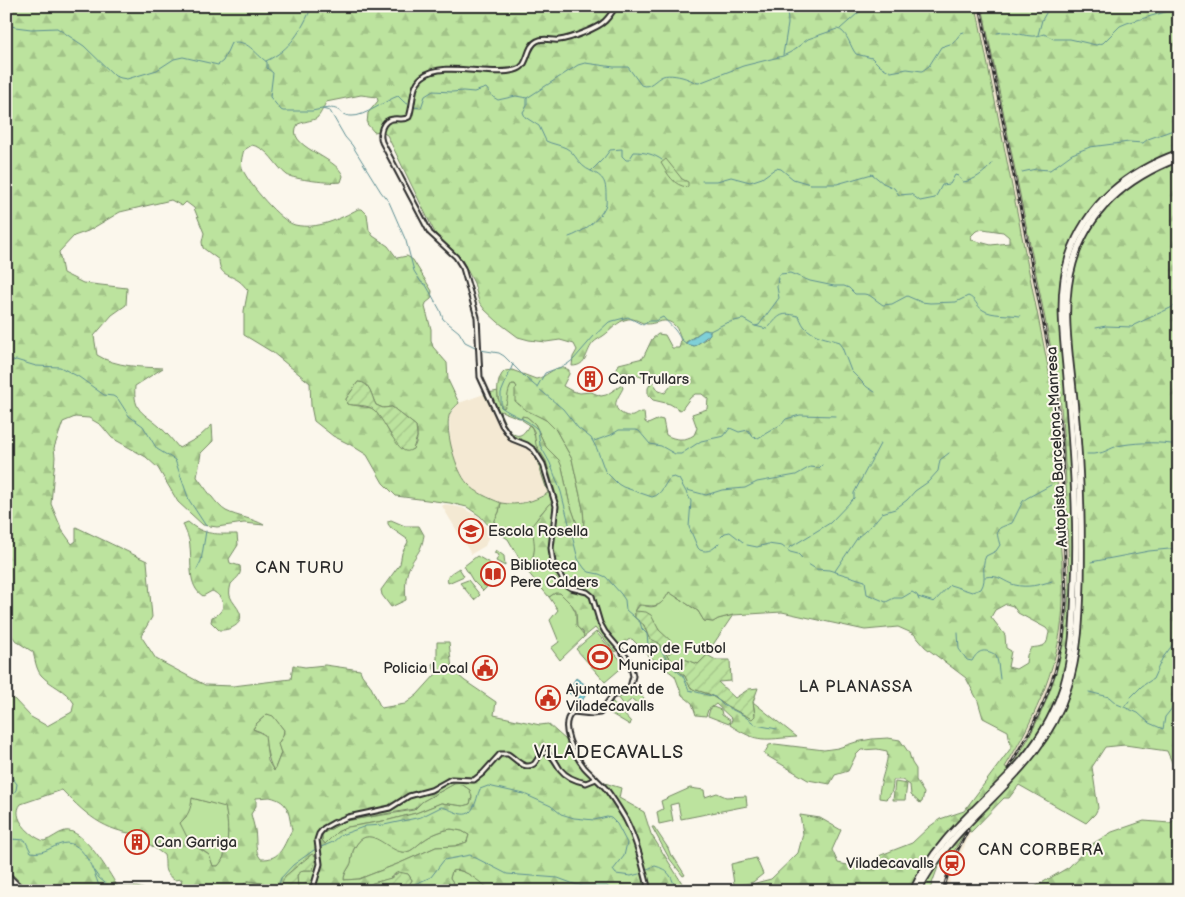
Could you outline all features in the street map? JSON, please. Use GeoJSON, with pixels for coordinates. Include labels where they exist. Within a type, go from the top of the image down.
{"type":"FeatureCollection","features":[{"type":"Feature","properties":{"kind":"highway","name":"Autopista Barcelona-Manresa"},"geometry":{"type":"LineString","coordinates":[[913,891],[928,862],[941,845],[1014,770],[1032,748],[1048,722],[1059,698],[1068,664],[1074,617],[1076,545],[1076,465],[1062,319],[1063,288],[1069,259],[1084,225],[1107,195],[1136,172],[1179,153]]}},
{"type":"Feature","properties":{"kind":"highway","name":"Autopista Barcelona-Manresa"},"geometry":{"type":"LineString","coordinates":[[920,891],[930,870],[951,842],[1032,757],[1048,732],[1064,700],[1074,664],[1079,614],[1081,532],[1067,317],[1069,285],[1075,256],[1091,223],[1114,196],[1138,176],[1179,158]]}},
{"type":"Feature","properties":{"kind":"highway"},"geometry":{"type":"LineString","coordinates":[[6,875],[22,891]]}},
{"type":"Feature","properties":{"kind":"highway"},"geometry":{"type":"LineString","coordinates":[[6,884],[13,891]]}},
{"type":"Feature","properties":{"kind":"street"},"geometry":{"type":"LineString","coordinates":[[616,6],[599,26],[562,40],[542,39],[537,41],[531,47],[524,64],[516,70],[480,72],[452,70],[427,74],[416,84],[409,116],[404,120],[392,119],[387,121],[381,129],[380,139],[430,233],[456,257],[463,268],[476,312],[479,333],[478,364],[481,382],[506,432],[515,441],[531,447],[537,453],[543,464],[555,502],[556,516],[551,553],[558,573],[563,582],[569,587],[587,592],[592,596],[602,628],[628,659],[632,669],[632,683],[627,691],[612,696],[600,713],[592,714],[575,711],[568,717],[567,727],[571,744],[583,766],[616,802],[630,828],[649,891]]}},
{"type":"Feature","properties":{"kind":"street"},"geometry":{"type":"LineString","coordinates":[[312,891],[320,864],[317,840],[324,828],[333,822],[390,808],[409,796],[428,791],[451,779],[474,780],[500,754],[508,754],[527,766],[534,764],[542,753],[546,753],[553,757],[563,772],[573,779],[586,783],[596,779]]}},
{"type":"Feature","properties":{"kind":"shaded area"},"geometry":{"type":"Polygon","coordinates":[[[976,6],[982,6],[1054,361],[1059,388],[1065,448],[1069,575],[1066,634],[1062,655],[1040,717],[1010,769],[1005,767],[1035,712],[1046,685],[1058,644],[1063,599],[1057,496],[1058,447],[1052,387],[976,6]]]}},
{"type":"Feature","properties":{"kind":"shaded area"},"geometry":{"type":"Polygon","coordinates":[[[484,394],[504,433],[534,452],[548,493],[533,500],[512,505],[501,503],[477,492],[467,483],[458,469],[450,445],[449,415],[459,403],[484,394]]]}},
{"type":"Feature","properties":{"kind":"shaded area","name":"Escola Rosella"},"geometry":{"type":"Polygon","coordinates":[[[445,504],[463,508],[479,517],[486,528],[488,538],[485,546],[471,554],[442,506],[445,504]]]}},
{"type":"Feature","properties":{"kind":"shaded area"},"geometry":{"type":"Polygon","coordinates":[[[966,829],[971,832],[951,875],[948,891],[941,891],[951,856],[966,829]]]}},
{"type":"Feature","properties":{"kind":"green space"},"geometry":{"type":"Polygon","coordinates":[[[6,6],[976,6],[1052,387],[1058,447],[1057,497],[1063,600],[1058,644],[1037,708],[1005,767],[1010,769],[1032,731],[1050,692],[1066,629],[1069,564],[1059,388],[982,6],[1179,6],[1179,778],[1167,751],[1125,745],[1105,747],[1092,767],[1098,808],[1086,823],[1019,785],[1009,798],[1004,798],[971,832],[966,830],[950,858],[946,857],[938,867],[930,889],[931,891],[725,891],[771,879],[798,853],[803,834],[800,815],[820,818],[841,830],[832,850],[838,863],[852,866],[871,863],[881,855],[912,843],[940,819],[964,811],[1011,748],[1008,731],[983,718],[978,701],[966,678],[925,647],[914,634],[898,627],[865,630],[782,612],[733,615],[713,622],[704,621],[698,611],[669,592],[660,604],[639,605],[635,611],[635,618],[643,623],[648,636],[659,643],[662,650],[671,659],[674,667],[685,676],[691,688],[709,694],[750,718],[755,714],[753,702],[797,737],[769,739],[755,738],[730,725],[732,719],[716,704],[708,710],[706,716],[696,715],[692,703],[682,695],[675,676],[648,655],[632,639],[628,640],[615,652],[595,628],[584,637],[583,632],[577,627],[576,611],[572,605],[560,593],[555,593],[549,597],[526,570],[534,551],[533,524],[548,505],[557,498],[546,461],[536,445],[534,431],[531,426],[522,420],[522,416],[527,417],[535,424],[546,447],[559,460],[569,501],[582,538],[583,509],[572,459],[556,430],[546,420],[526,410],[515,401],[515,389],[517,387],[515,384],[512,384],[510,387],[504,408],[501,407],[499,403],[498,382],[502,374],[505,371],[512,370],[536,379],[556,369],[564,368],[569,370],[569,374],[563,386],[572,391],[580,393],[591,392],[601,396],[622,385],[623,388],[616,404],[621,413],[633,416],[644,412],[645,422],[648,424],[659,419],[663,420],[666,435],[676,439],[684,439],[694,435],[697,428],[692,414],[707,409],[708,399],[702,394],[695,394],[680,410],[670,404],[653,400],[648,395],[648,388],[652,381],[659,391],[665,393],[675,381],[673,374],[644,378],[627,372],[617,373],[616,370],[619,364],[643,358],[652,339],[658,334],[665,335],[672,348],[679,348],[678,331],[668,321],[647,324],[633,319],[624,320],[594,342],[581,364],[572,366],[573,357],[577,350],[574,344],[560,340],[546,342],[518,337],[498,322],[479,302],[474,283],[461,258],[435,233],[387,135],[380,131],[374,132],[367,124],[368,113],[378,101],[377,97],[361,95],[326,102],[316,119],[298,124],[295,132],[298,139],[339,169],[343,176],[341,182],[322,182],[291,177],[263,150],[252,145],[244,150],[242,168],[258,192],[274,210],[289,222],[303,226],[320,225],[362,209],[367,214],[369,230],[373,236],[388,246],[397,258],[407,256],[413,260],[432,291],[431,299],[426,303],[425,307],[431,329],[431,340],[433,347],[447,363],[448,380],[459,403],[451,412],[448,423],[455,461],[463,477],[474,490],[501,503],[491,528],[480,516],[467,507],[396,496],[383,483],[367,455],[333,436],[314,421],[310,383],[272,352],[244,335],[244,311],[248,290],[239,281],[225,274],[221,269],[219,260],[203,248],[204,233],[194,208],[186,202],[182,206],[171,200],[120,212],[88,231],[74,236],[59,252],[63,273],[83,283],[127,288],[126,305],[112,315],[94,336],[97,355],[120,364],[163,368],[135,386],[136,401],[140,411],[160,427],[179,448],[199,437],[212,425],[213,441],[201,453],[197,477],[226,511],[264,525],[244,523],[217,527],[203,525],[178,502],[158,468],[146,457],[112,438],[101,425],[89,418],[75,417],[63,422],[54,448],[51,504],[62,530],[72,544],[76,541],[76,527],[147,561],[152,617],[141,636],[156,659],[205,685],[233,686],[291,679],[293,665],[305,667],[325,665],[360,670],[381,708],[405,704],[417,695],[436,674],[432,664],[437,659],[437,642],[449,642],[452,670],[496,702],[494,715],[540,725],[548,724],[566,740],[581,766],[592,779],[621,788],[619,798],[644,812],[651,834],[687,891],[511,891],[489,888],[470,875],[457,870],[452,871],[450,878],[459,891],[398,891],[410,884],[412,880],[408,874],[396,873],[389,879],[373,883],[359,891],[299,889],[297,875],[303,870],[311,870],[312,854],[282,883],[279,891],[273,891],[268,884],[248,881],[237,891],[179,891],[182,879],[174,880],[167,874],[164,855],[149,844],[149,835],[122,831],[100,823],[81,809],[62,790],[21,804],[18,809],[18,815],[28,831],[44,841],[65,831],[72,832],[79,836],[95,852],[117,886],[140,888],[147,891],[29,891],[6,868],[6,697],[14,699],[31,717],[47,726],[72,712],[74,703],[66,694],[39,673],[33,652],[16,641],[6,628],[6,6]],[[983,229],[976,231],[971,236],[972,240],[991,245],[1009,243],[1009,237],[1003,232],[983,229]],[[704,330],[686,342],[686,344],[694,346],[707,338],[710,333],[704,330]],[[358,382],[346,399],[347,404],[375,410],[390,434],[403,449],[411,450],[415,445],[417,436],[416,426],[392,407],[383,408],[376,405],[366,384],[358,382]],[[1006,604],[995,610],[991,617],[1005,635],[1006,648],[1011,651],[1008,667],[1016,669],[1026,663],[1027,655],[1031,648],[1043,646],[1047,641],[1049,632],[1046,628],[1018,613],[1013,606],[1006,604]],[[267,714],[253,729],[265,735],[268,761],[274,771],[281,753],[278,744],[284,730],[273,716],[267,714]],[[454,784],[423,801],[414,809],[345,821],[322,834],[322,840],[325,844],[337,832],[348,827],[389,820],[416,813],[441,803],[463,806],[470,804],[472,797],[470,790],[463,785],[454,784]],[[270,797],[256,798],[256,806],[251,814],[257,849],[261,859],[268,859],[278,854],[292,830],[289,813],[285,805],[277,799],[270,797]],[[192,798],[190,809],[180,823],[188,839],[209,855],[213,866],[218,866],[225,854],[228,838],[225,807],[192,798]],[[451,829],[438,833],[406,852],[392,848],[372,837],[365,837],[359,841],[353,851],[351,863],[344,880],[359,879],[436,847],[455,846],[467,842],[469,835],[462,831],[451,829]]]}},
{"type":"Feature","properties":{"kind":"green space"},"geometry":{"type":"Polygon","coordinates":[[[666,159],[682,179],[688,182],[688,187],[678,184],[669,175],[661,163],[666,159]]]}},
{"type":"Feature","properties":{"kind":"green space"},"geometry":{"type":"Polygon","coordinates":[[[358,382],[366,384],[376,405],[383,408],[392,407],[416,426],[417,437],[413,449],[405,451],[401,449],[374,410],[365,406],[347,404],[346,399],[358,382]]]}},
{"type":"Feature","properties":{"kind":"green space"},"geometry":{"type":"Polygon","coordinates":[[[512,384],[515,384],[517,387],[518,404],[546,420],[556,430],[572,459],[584,521],[582,539],[569,501],[562,467],[546,447],[535,424],[527,417],[519,418],[501,411],[508,429],[512,433],[520,435],[525,432],[529,425],[532,428],[539,450],[546,461],[557,499],[542,512],[534,525],[534,552],[526,570],[508,539],[491,528],[501,503],[525,503],[548,493],[534,452],[528,447],[510,441],[484,394],[498,391],[498,399],[506,405],[508,391],[512,384]]]}},
{"type":"Feature","properties":{"kind":"green space"},"geometry":{"type":"Polygon","coordinates":[[[391,520],[405,526],[419,526],[424,535],[420,550],[411,563],[408,572],[406,600],[391,607],[382,595],[381,590],[400,564],[402,553],[408,542],[407,539],[391,528],[388,521],[391,520]]]}},
{"type":"Feature","properties":{"kind":"green space"},"geometry":{"type":"Polygon","coordinates":[[[188,522],[206,532],[237,534],[238,545],[229,559],[230,563],[240,566],[240,572],[231,584],[230,593],[241,617],[240,621],[231,628],[219,630],[211,622],[212,617],[222,609],[223,603],[220,597],[212,591],[203,596],[194,586],[191,573],[189,541],[183,524],[188,522]]]}},
{"type":"Feature","properties":{"kind":"green space"},"geometry":{"type":"Polygon","coordinates":[[[496,550],[504,556],[505,566],[496,561],[499,555],[494,553],[496,550]]]}},
{"type":"Feature","properties":{"kind":"green space"},"geometry":{"type":"Polygon","coordinates":[[[477,556],[493,565],[483,585],[487,587],[483,591],[473,581],[464,566],[477,556]]]}},
{"type":"Feature","properties":{"kind":"green space"},"geometry":{"type":"Polygon","coordinates":[[[459,568],[464,576],[448,583],[449,576],[459,568]]]}},
{"type":"Feature","properties":{"kind":"green space"},"geometry":{"type":"Polygon","coordinates":[[[468,580],[480,595],[474,600],[460,583],[468,580]]]}},
{"type":"Feature","properties":{"kind":"green space"},"geometry":{"type":"Polygon","coordinates":[[[669,592],[698,611],[704,621],[713,622],[733,615],[707,655],[698,664],[681,658],[674,667],[671,659],[665,653],[670,653],[672,648],[670,641],[659,630],[649,614],[635,611],[641,604],[650,607],[658,605],[669,592]]]}},
{"type":"Feature","properties":{"kind":"green space"},"geometry":{"type":"Polygon","coordinates":[[[555,593],[560,593],[572,605],[576,613],[576,625],[584,635],[560,660],[551,648],[559,642],[550,620],[558,610],[549,597],[555,593]]]}},
{"type":"Feature","properties":{"kind":"green space"},"geometry":{"type":"Polygon","coordinates":[[[635,611],[646,612],[651,615],[659,630],[671,641],[672,648],[670,653],[663,651],[659,643],[649,638],[644,625],[635,618],[635,611]]]}},
{"type":"Feature","properties":{"kind":"green space","name":"Camp de Futbol Municipal"},"geometry":{"type":"Polygon","coordinates":[[[596,632],[625,665],[605,682],[576,649],[596,632]]]}},
{"type":"Feature","properties":{"kind":"green space"},"geometry":{"type":"Polygon","coordinates":[[[707,655],[716,660],[730,660],[731,681],[718,682],[735,698],[749,689],[758,688],[753,702],[755,716],[752,719],[709,694],[693,689],[685,676],[674,667],[681,658],[698,664],[707,655]]]}},
{"type":"Feature","properties":{"kind":"green space"},"geometry":{"type":"Polygon","coordinates":[[[633,687],[639,690],[647,702],[645,705],[642,703],[639,705],[632,699],[624,706],[617,697],[632,691],[633,687]]]}},
{"type":"Feature","properties":{"kind":"green space"},"geometry":{"type":"Polygon","coordinates":[[[612,701],[631,722],[630,725],[608,712],[612,701]]]}},
{"type":"Feature","properties":{"kind":"green space"},"geometry":{"type":"Polygon","coordinates":[[[713,707],[721,710],[722,715],[730,720],[729,724],[708,716],[710,709],[713,707]]]}},
{"type":"Feature","properties":{"kind":"green space"},"geometry":{"type":"Polygon","coordinates":[[[267,714],[273,715],[284,730],[279,742],[281,753],[274,771],[261,732],[253,729],[267,714]]]}},
{"type":"Feature","properties":{"kind":"green space"},"geometry":{"type":"Polygon","coordinates":[[[888,738],[900,740],[909,753],[916,769],[916,780],[924,793],[922,802],[920,803],[911,795],[910,785],[902,780],[893,780],[890,795],[886,799],[879,798],[887,760],[887,751],[877,749],[861,750],[856,755],[848,771],[835,775],[830,784],[808,780],[764,754],[769,745],[775,744],[824,750],[872,739],[888,738]]]}},
{"type":"Feature","properties":{"kind":"green space"},"geometry":{"type":"Polygon","coordinates":[[[895,782],[907,784],[905,800],[893,800],[895,782]]]}},
{"type":"Feature","properties":{"kind":"green space"},"geometry":{"type":"Polygon","coordinates":[[[454,784],[463,785],[470,790],[472,797],[470,804],[463,806],[441,803],[416,813],[389,820],[348,827],[337,832],[325,844],[322,840],[322,834],[345,821],[414,810],[423,801],[454,784]]]}},
{"type":"Feature","properties":{"kind":"green space"},"geometry":{"type":"Polygon","coordinates":[[[690,788],[704,790],[705,797],[717,793],[726,797],[746,796],[747,806],[681,819],[678,803],[670,805],[673,821],[659,824],[657,812],[663,809],[661,801],[690,788]]]}},
{"type":"Feature","properties":{"kind":"green space"},"geometry":{"type":"Polygon","coordinates":[[[191,798],[225,806],[228,838],[225,854],[218,866],[213,866],[209,855],[190,841],[182,830],[180,823],[186,817],[191,798]]]}},
{"type":"Feature","properties":{"kind":"green space"},"geometry":{"type":"Polygon","coordinates":[[[1179,816],[1179,891],[1028,891],[1069,867],[1089,846],[1112,832],[1144,821],[1170,823],[1179,816]]]}},
{"type":"Feature","properties":{"kind":"green space"},"geometry":{"type":"Polygon","coordinates":[[[652,827],[654,827],[685,875],[683,876],[669,858],[652,827]]]}},
{"type":"Feature","properties":{"kind":"green space"},"geometry":{"type":"Polygon","coordinates":[[[451,829],[462,831],[469,835],[467,842],[455,846],[436,847],[359,879],[344,880],[353,851],[359,841],[365,837],[372,837],[399,851],[406,852],[412,850],[430,836],[451,829]]]}},
{"type":"Feature","properties":{"kind":"green space"},"geometry":{"type":"Polygon","coordinates":[[[312,854],[316,856],[313,870],[303,870],[297,875],[298,888],[309,891],[279,891],[285,876],[312,854]]]}},
{"type":"Feature","properties":{"kind":"green space"},"geometry":{"type":"Polygon","coordinates":[[[756,858],[763,874],[753,882],[737,886],[734,884],[731,864],[756,858]]]}},
{"type":"Feature","properties":{"kind":"green space"},"geometry":{"type":"Polygon","coordinates":[[[456,870],[468,874],[481,882],[487,887],[485,891],[459,891],[450,878],[452,871],[456,870]]]}},
{"type":"Feature","properties":{"kind":"green space"},"geometry":{"type":"Polygon","coordinates":[[[399,872],[408,874],[412,880],[403,888],[388,891],[359,891],[373,883],[391,878],[399,872]]]}},
{"type":"Feature","properties":{"kind":"green space"},"geometry":{"type":"Polygon","coordinates":[[[248,881],[268,884],[273,891],[237,891],[248,881]]]}},
{"type":"Feature","properties":{"kind":"water"},"geometry":{"type":"Polygon","coordinates":[[[704,330],[710,331],[710,334],[695,346],[686,344],[687,342],[704,330]]]}},
{"type":"Feature","properties":{"kind":"water"},"geometry":{"type":"Polygon","coordinates":[[[576,678],[590,688],[582,701],[567,692],[576,678]]]}},
{"type":"Feature","properties":{"kind":"waterway"},"geometry":{"type":"LineString","coordinates":[[266,61],[282,51],[294,38],[312,6]]}},
{"type":"Feature","properties":{"kind":"waterway"},"geometry":{"type":"LineString","coordinates":[[783,55],[788,24],[787,6]]}},
{"type":"Feature","properties":{"kind":"waterway"},"geometry":{"type":"LineString","coordinates":[[840,29],[866,6]]}},
{"type":"Feature","properties":{"kind":"waterway"},"geometry":{"type":"LineString","coordinates":[[1038,35],[1042,20],[1050,6]]}},
{"type":"Feature","properties":{"kind":"waterway"},"geometry":{"type":"LineString","coordinates":[[997,33],[1009,32],[1032,36],[1044,34],[1054,39],[1070,39],[1096,45],[1103,43],[1120,26],[1179,8]]}},
{"type":"Feature","properties":{"kind":"waterway"},"geometry":{"type":"LineString","coordinates":[[6,24],[31,29],[57,28],[84,46],[115,76],[127,79],[157,70],[174,59],[183,57],[218,65],[223,61],[231,43],[237,42],[246,45],[267,62],[267,68],[273,73],[270,97],[281,110],[312,111],[322,109],[330,111],[345,137],[389,202],[406,241],[414,271],[421,282],[426,285],[443,319],[459,332],[465,342],[477,348]]}},
{"type":"Feature","properties":{"kind":"waterway"},"geometry":{"type":"LineString","coordinates":[[527,98],[578,65],[585,63],[628,67],[641,85],[644,86],[650,85],[660,77],[668,75],[682,77],[699,83],[743,66],[783,56],[808,39],[837,29],[843,32],[856,54],[872,58],[880,66],[891,72],[907,69],[922,71],[929,66],[941,47],[953,43],[964,32]]}},
{"type":"Feature","properties":{"kind":"waterway"},"geometry":{"type":"LineString","coordinates":[[413,107],[421,108],[425,96],[433,91],[474,92],[486,88],[498,100],[516,96],[527,98],[527,106],[523,112],[525,117],[539,126],[546,141],[566,148],[573,153],[586,169],[591,171],[610,150],[622,149],[622,156],[626,160],[629,160],[634,152],[649,154],[662,160]]}},
{"type":"Feature","properties":{"kind":"waterway"},"geometry":{"type":"LineString","coordinates":[[323,109],[334,108],[347,116],[357,116],[398,96],[410,105]]}},
{"type":"Feature","properties":{"kind":"waterway"},"geometry":{"type":"LineString","coordinates":[[1022,172],[1036,169],[1050,170],[1072,154],[1090,147],[1129,142],[1143,143],[1148,139],[1179,128]]}},
{"type":"Feature","properties":{"kind":"waterway"},"geometry":{"type":"LineString","coordinates":[[702,181],[717,181],[731,177],[750,182],[762,178],[776,168],[781,169],[793,179],[810,184],[837,184],[872,174],[883,183],[894,188],[899,195],[911,194],[920,201],[935,198],[942,185],[950,184],[955,175],[963,182],[971,180],[979,176],[992,164]]}},
{"type":"Feature","properties":{"kind":"waterway"},"geometry":{"type":"LineString","coordinates":[[569,237],[590,225],[599,217],[606,206],[605,183],[599,175],[591,171]]}},
{"type":"Feature","properties":{"kind":"waterway"},"geometry":{"type":"LineString","coordinates":[[710,331],[726,323],[743,319],[755,326],[759,325],[779,298],[778,277],[780,274],[790,273],[810,281],[844,286],[855,294],[869,295],[883,305],[892,304],[907,296],[921,302],[930,303],[956,302],[968,296],[987,312],[1020,316]]}},
{"type":"Feature","properties":{"kind":"waterway"},"geometry":{"type":"LineString","coordinates":[[1096,328],[1106,326],[1132,327],[1179,304]]}},
{"type":"Feature","properties":{"kind":"waterway"},"geometry":{"type":"LineString","coordinates":[[755,326],[767,329],[780,316],[787,314],[798,316],[804,326],[812,333],[840,342],[851,371],[867,387],[875,392]]}},
{"type":"Feature","properties":{"kind":"waterway"},"geometry":{"type":"LineString","coordinates":[[537,387],[545,373],[566,365],[574,359],[609,322],[628,317],[643,325],[663,317],[686,343]]}},
{"type":"Feature","properties":{"kind":"waterway"},"geometry":{"type":"LineString","coordinates":[[480,350],[499,353],[504,356],[527,379],[563,409],[578,428],[591,438],[605,471],[618,484],[652,497],[661,492],[670,478],[679,479],[691,501],[689,527],[698,548],[708,551],[719,543]]}},
{"type":"Feature","properties":{"kind":"waterway"},"geometry":{"type":"LineString","coordinates":[[6,363],[16,360],[36,366],[60,367],[79,377],[104,395],[113,396],[118,399],[129,416],[143,426],[157,449],[175,460],[189,500],[206,526]]}},
{"type":"Feature","properties":{"kind":"waterway"},"geometry":{"type":"LineString","coordinates":[[513,364],[501,393],[501,407],[530,423],[538,430],[540,445],[550,463],[561,492],[578,559],[585,569],[606,577],[621,594],[625,600],[626,610],[640,622],[642,629],[647,634],[648,644],[660,649],[672,667],[683,676],[689,690],[715,697],[723,705],[743,715],[756,725],[777,729]]}},
{"type":"Feature","properties":{"kind":"waterway"},"geometry":{"type":"LineString","coordinates":[[594,441],[619,430],[636,430],[650,444],[661,446],[675,454],[681,454],[701,441],[724,436],[730,428],[739,432],[748,430],[753,437],[758,438],[782,424],[786,419],[800,415],[835,416]]}},
{"type":"Feature","properties":{"kind":"waterway"},"geometry":{"type":"LineString","coordinates":[[1087,454],[1136,443],[1179,445]]}},
{"type":"Feature","properties":{"kind":"waterway"},"geometry":{"type":"LineString","coordinates":[[789,548],[830,523],[854,498],[854,493],[880,444]]}},
{"type":"Feature","properties":{"kind":"waterway"},"geometry":{"type":"LineString","coordinates":[[835,571],[858,537],[882,513],[895,509],[928,482],[938,471],[940,460],[949,453]]}},
{"type":"Feature","properties":{"kind":"waterway"},"geometry":{"type":"LineString","coordinates":[[687,490],[706,495],[722,490],[745,488],[757,482],[796,475],[810,467],[819,468],[822,465]]}},
{"type":"Feature","properties":{"kind":"waterway"},"geometry":{"type":"LineString","coordinates":[[918,597],[934,602],[950,585],[972,592],[981,589],[984,581],[984,560],[986,556],[996,551],[1000,545],[998,530],[1012,523],[1023,501],[1051,485]]}},
{"type":"Feature","properties":{"kind":"waterway"},"geometry":{"type":"LineString","coordinates":[[197,569],[201,561],[206,531]]}},
{"type":"Feature","properties":{"kind":"waterway"},"geometry":{"type":"LineString","coordinates":[[721,537],[725,533],[730,532],[743,542]]}},
{"type":"Feature","properties":{"kind":"waterway"},"geometry":{"type":"LineString","coordinates":[[747,545],[757,547],[768,544],[782,546],[790,552],[798,554],[816,569],[829,570],[865,581],[867,594],[886,602],[894,598],[902,598],[912,592],[917,595],[919,600]]}},
{"type":"Feature","properties":{"kind":"waterway"},"geometry":{"type":"LineString","coordinates":[[1091,562],[1149,551],[1179,548]]}},
{"type":"Feature","properties":{"kind":"waterway"},"geometry":{"type":"LineString","coordinates":[[985,577],[990,576],[1011,584],[1024,586],[1052,581]]}},
{"type":"Feature","properties":{"kind":"waterway"},"geometry":{"type":"LineString","coordinates":[[958,633],[959,649],[967,660],[972,661],[982,651],[988,651],[996,655],[1000,679]]}},
{"type":"Feature","properties":{"kind":"waterway"},"geometry":{"type":"LineString","coordinates":[[1131,697],[1142,686],[1153,679],[1162,659],[1179,636]]}},
{"type":"Feature","properties":{"kind":"waterway"},"geometry":{"type":"LineString","coordinates":[[1089,692],[1109,697],[1117,704],[1138,713],[1149,723],[1163,729],[1165,717],[1173,707],[1179,706]]}},
{"type":"Feature","properties":{"kind":"waterway"},"geometry":{"type":"LineString","coordinates":[[1125,706],[1129,701]]}},
{"type":"Feature","properties":{"kind":"waterway"},"geometry":{"type":"LineString","coordinates":[[6,770],[17,784],[16,790],[6,803]]}},
{"type":"Feature","properties":{"kind":"waterway"},"geometry":{"type":"LineString","coordinates":[[277,891],[281,878],[293,865],[314,850],[333,842],[341,835],[366,826],[384,825],[421,817],[441,807],[466,814],[474,806],[480,789],[488,786],[524,794],[551,806],[561,814],[574,818],[594,820],[611,818],[617,824],[627,843],[624,856],[613,870],[616,874],[631,876],[639,874]]}},
{"type":"Feature","properties":{"kind":"waterway"},"geometry":{"type":"LineString","coordinates":[[6,834],[10,839],[25,840],[31,852],[42,852],[67,843],[74,845],[86,857],[101,891]]}},
{"type":"Feature","properties":{"kind":"waterway"},"geometry":{"type":"LineString","coordinates":[[399,891],[431,877],[444,860],[470,855],[507,874],[558,878],[583,886],[607,886],[613,891]]}},
{"type":"Feature","properties":{"kind":"waterway"},"geometry":{"type":"LineString","coordinates":[[647,869],[655,866],[667,872],[672,878],[675,891]]}},
{"type":"Feature","properties":{"kind":"waterway"},"geometry":{"type":"LineString","coordinates":[[94,871],[99,878],[115,891]]}},
{"type":"Feature","properties":{"kind":"waterway"},"geometry":{"type":"LineString","coordinates":[[184,891],[187,888],[198,886],[211,891]]}},
{"type":"Feature","properties":{"kind":"waterway"},"geometry":{"type":"LineString","coordinates":[[812,891],[832,891]]}},
{"type":"Feature","properties":{"kind":"railway"},"geometry":{"type":"LineString","coordinates":[[980,6],[1055,381],[1062,446],[1066,602],[1063,638],[1055,672],[1044,702],[1008,769]]}},
{"type":"Feature","properties":{"kind":"railway"},"geometry":{"type":"LineString","coordinates":[[943,891],[951,863],[968,830]]}},
{"type":"Feature","properties":{"kind":"place","name":"Can Trullars"},"geometry":{"type":"Point","coordinates":[590,379]}},
{"type":"Feature","properties":{"kind":"place","name":"Escola Rosella"},"geometry":{"type":"Point","coordinates":[471,531]}},
{"type":"Feature","properties":{"kind":"place","name":"Biblioteca Pere Calders"},"geometry":{"type":"Point","coordinates":[493,574]}},
{"type":"Feature","properties":{"kind":"place","name":"Camp de Futbol Municipal"},"geometry":{"type":"Point","coordinates":[600,657]}},
{"type":"Feature","properties":{"kind":"place","name":"Policia Local"},"geometry":{"type":"Point","coordinates":[485,668]}},
{"type":"Feature","properties":{"kind":"place","name":"Ajuntament de Viladecavalls"},"geometry":{"type":"Point","coordinates":[548,698]}},
{"type":"Feature","properties":{"kind":"place","name":"Can Garriga"},"geometry":{"type":"Point","coordinates":[137,842]}},
{"type":"Feature","properties":{"kind":"place","name":"Viladecavalls"},"geometry":{"type":"Point","coordinates":[952,863]}},
{"type":"Feature","properties":{"kind":"district","name":"CAN TURU"},"geometry":{"type":"Point","coordinates":[300,568]}},
{"type":"Feature","properties":{"kind":"district","name":"LA PLANASSA"},"geometry":{"type":"Point","coordinates":[856,687]}},
{"type":"Feature","properties":{"kind":"district","name":"VILADECAVALLS"},"geometry":{"type":"Point","coordinates":[609,752]}},
{"type":"Feature","properties":{"kind":"district","name":"CAN CORBERA"},"geometry":{"type":"Point","coordinates":[1041,850]}}]}
